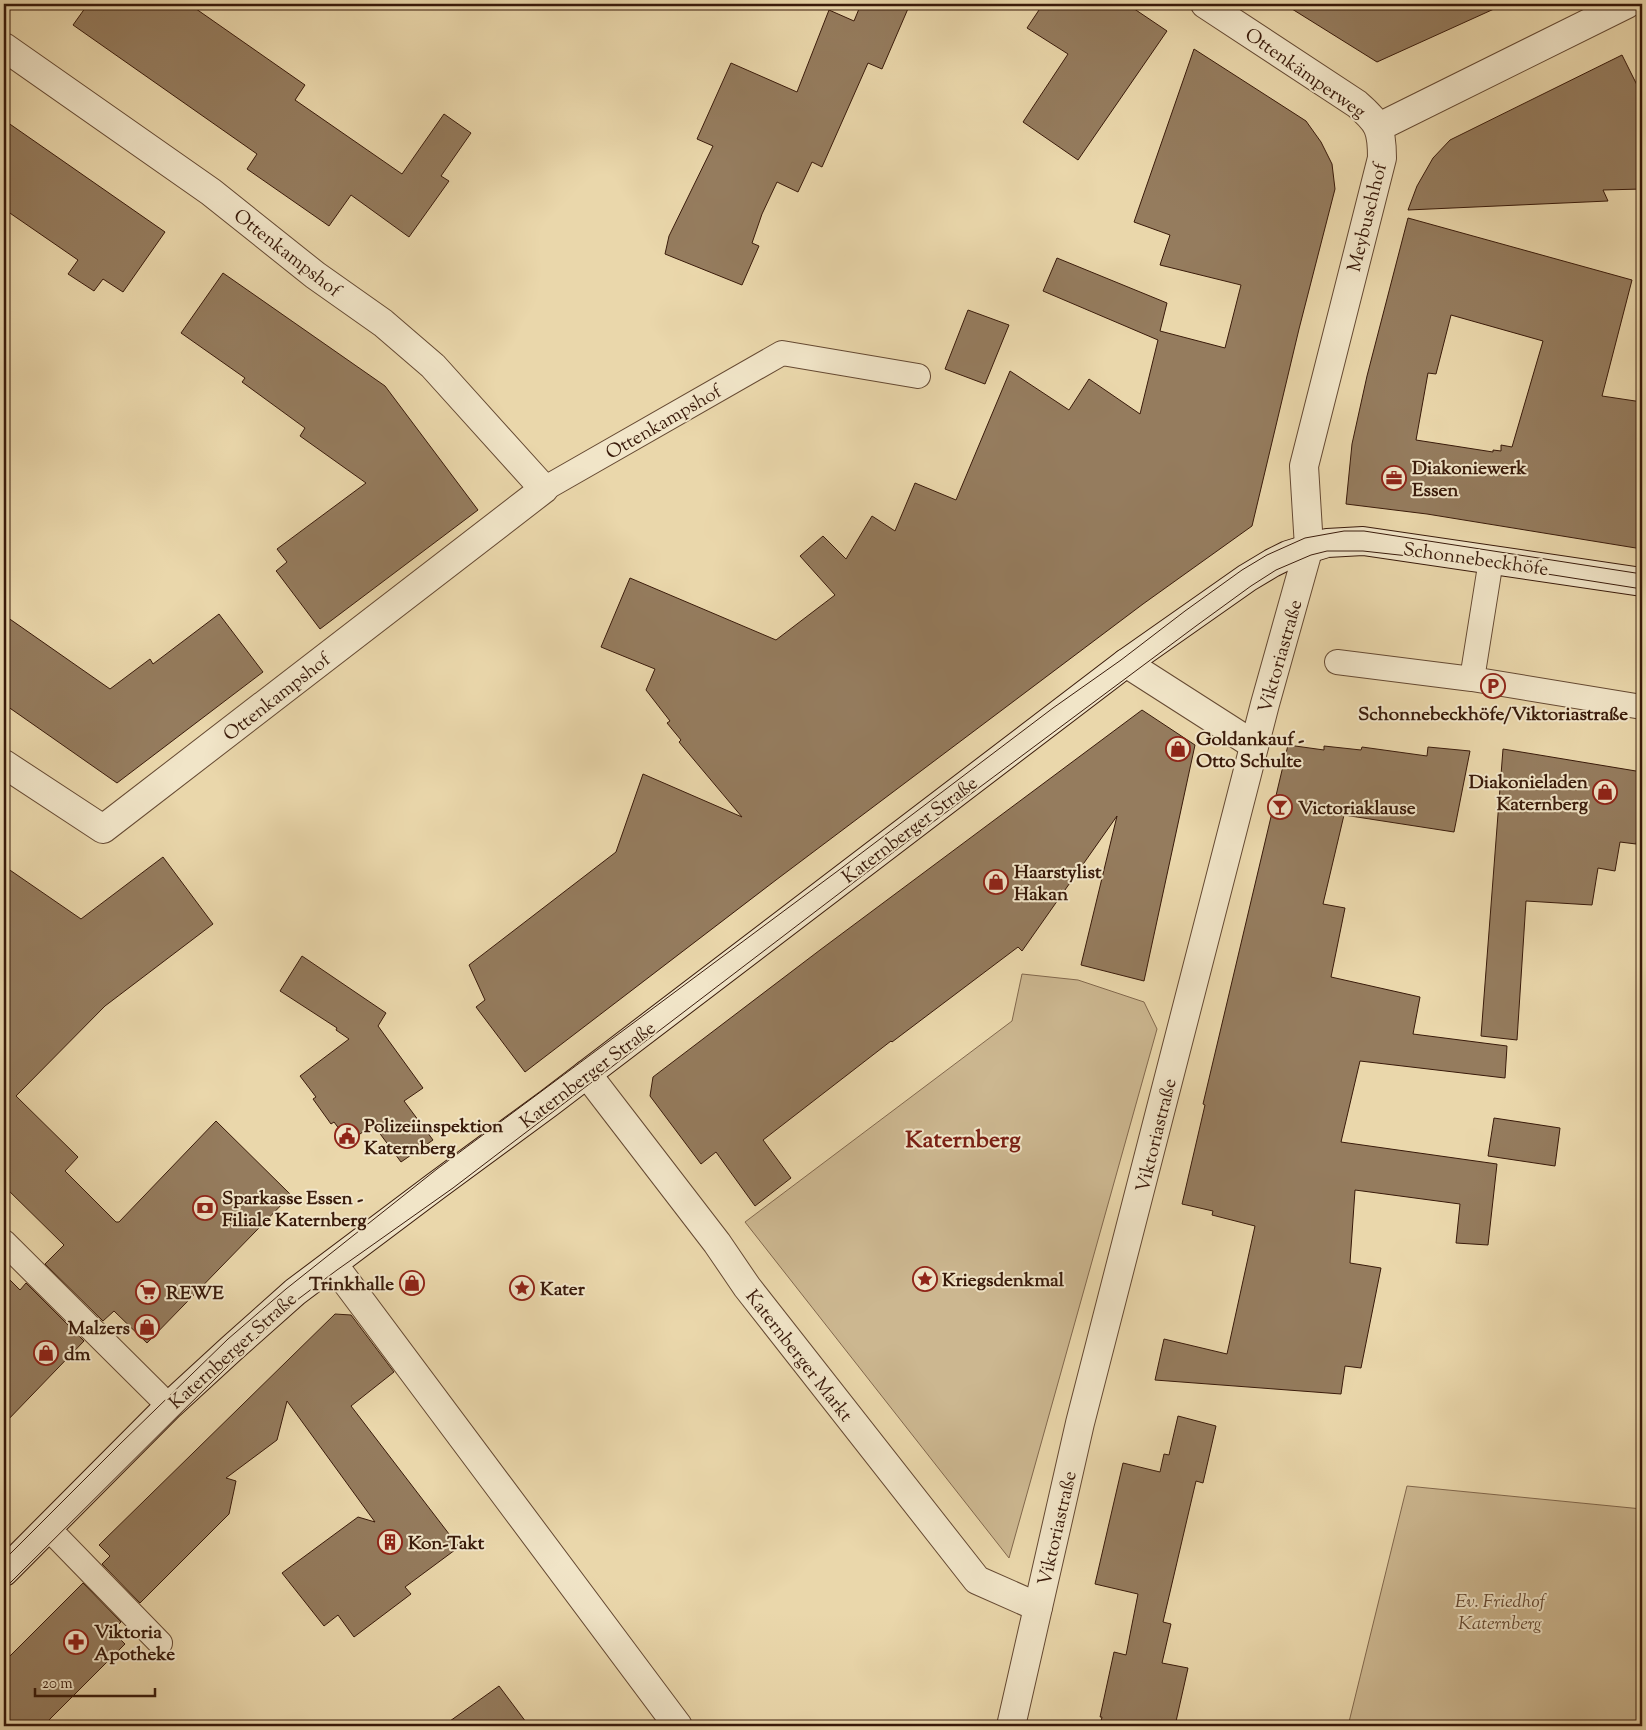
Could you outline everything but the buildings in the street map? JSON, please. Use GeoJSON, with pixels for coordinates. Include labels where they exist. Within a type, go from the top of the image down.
{"type":"FeatureCollection","features":[{"type":"Feature","properties":{"kind":"street","name":"Ottenkämperweg"},"geometry":{"type":"LineString","coordinates":[[1205,4],[1357,104],[1370,115],[1379,128]]}},
{"type":"Feature","properties":{"kind":"street"},"geometry":{"type":"LineString","coordinates":[[1379,128],[1627,4]]}},
{"type":"Feature","properties":{"kind":"street","name":"Ottenkampshof"},"geometry":{"type":"LineString","coordinates":[[4,48],[211,192],[315,275],[383,323],[433,366],[544,489],[103,830],[4,764]]}},
{"type":"Feature","properties":{"kind":"street","name":"Meybuschhof"},"geometry":{"type":"LineString","coordinates":[[1310,547],[1304,466],[1382,158],[1382,142],[1379,128]]}},
{"type":"Feature","properties":{"kind":"street","name":"Schonnebeckhöfe"},"geometry":{"type":"LineString","coordinates":[[1310,547],[1327,543],[1363,541],[1642,582]]}},
{"type":"Feature","properties":{"kind":"street","name":"Katernberger Straße"},"geometry":{"type":"LineString","coordinates":[[4,1572],[169,1406],[295,1292],[587,1074],[1126,663],[1247,578],[1288,555],[1310,547]]}},
{"type":"Feature","properties":{"kind":"street","name":"Viktoriastraße"},"geometry":{"type":"LineString","coordinates":[[1011,1726],[1080,1423],[1254,745],[1310,547]]}},
{"type":"Feature","properties":{"kind":"street"},"geometry":{"type":"LineString","coordinates":[[1126,663],[1254,745]]}},
{"type":"Feature","properties":{"kind":"street","name":"Katernberger Markt"},"geometry":{"type":"LineString","coordinates":[[587,1074],[716,1243],[747,1288],[977,1580],[1038,1607]]}},
{"type":"Feature","properties":{"kind":"street"},"geometry":{"type":"LineString","coordinates":[[333,1264],[678,1726]]}},
{"type":"Feature","properties":{"kind":"lane","name":"Ottenkampshof"},"geometry":{"type":"LineString","coordinates":[[544,489],[782,353],[918,376]]}},
{"type":"Feature","properties":{"kind":"lane"},"geometry":{"type":"LineString","coordinates":[[1472,679],[1491,560]]}},
{"type":"Feature","properties":{"kind":"lane"},"geometry":{"type":"LineString","coordinates":[[1337,662],[1472,679],[1642,707]]}},
{"type":"Feature","properties":{"kind":"lane"},"geometry":{"type":"LineString","coordinates":[[4,1242],[169,1406]]}},
{"type":"Feature","properties":{"kind":"lane"},"geometry":{"type":"LineString","coordinates":[[48,1528],[160,1644]]}},
{"type":"Feature","properties":{"kind":"green space"},"geometry":{"type":"Polygon","coordinates":[[[1022,974],[1078,980],[1144,1002],[1157,1029],[1009,1558],[745,1222],[1012,1021],[1022,974]]]}},
{"type":"Feature","properties":{"kind":"green space","name":"Ev. Friedhof Katernberg"},"geometry":{"type":"Polygon","coordinates":[[[1407,1486],[1642,1509],[1642,1726],[1348,1726],[1407,1486]]]}},
{"type":"Feature","properties":{"kind":"tram line"},"geometry":{"type":"LineString","coordinates":[[4,1560],[228,1339],[286,1289],[437,1169],[1053,708],[1242,570],[1267,555],[1305,538],[1344,531],[1364,531],[1642,574]]}},
{"type":"Feature","properties":{"kind":"tram line"},"geometry":{"type":"LineString","coordinates":[[4,1589],[236,1358],[297,1300],[453,1188],[925,828],[1196,626],[1276,570],[1311,555],[1327,551],[1363,551],[1490,565],[1642,589]]}},
{"type":"Feature","properties":{"kind":"place","name":"Diakoniewerk Essen"},"geometry":{"type":"Point","coordinates":[1394,478]}},
{"type":"Feature","properties":{"kind":"place","name":"Schonnebeckhöfe/Viktoriastraße"},"geometry":{"type":"Point","coordinates":[1493,686]}},
{"type":"Feature","properties":{"kind":"place","name":"Goldankauf - Otto Schulte"},"geometry":{"type":"Point","coordinates":[1178,749]}},
{"type":"Feature","properties":{"kind":"place","name":"Diakonieladen Katernberg"},"geometry":{"type":"Point","coordinates":[1605,792]}},
{"type":"Feature","properties":{"kind":"place","name":"Victoriaklause"},"geometry":{"type":"Point","coordinates":[1280,807]}},
{"type":"Feature","properties":{"kind":"place","name":"Haarstylist Hakan"},"geometry":{"type":"Point","coordinates":[996,882]}},
{"type":"Feature","properties":{"kind":"place","name":"Polizeiinspektion Katernberg"},"geometry":{"type":"Point","coordinates":[347,1136]}},
{"type":"Feature","properties":{"kind":"place","name":"Sparkasse Essen - Filiale Katernberg"},"geometry":{"type":"Point","coordinates":[205,1208]}},
{"type":"Feature","properties":{"kind":"place","name":"Kriegsdenkmal"},"geometry":{"type":"Point","coordinates":[925,1279]}},
{"type":"Feature","properties":{"kind":"place","name":"Trinkhalle"},"geometry":{"type":"Point","coordinates":[412,1283]}},
{"type":"Feature","properties":{"kind":"place","name":"Kater"},"geometry":{"type":"Point","coordinates":[522,1288]}},
{"type":"Feature","properties":{"kind":"place","name":"REWE"},"geometry":{"type":"Point","coordinates":[148,1292]}},
{"type":"Feature","properties":{"kind":"place","name":"Malzers"},"geometry":{"type":"Point","coordinates":[147,1327]}},
{"type":"Feature","properties":{"kind":"place","name":"dm"},"geometry":{"type":"Point","coordinates":[46,1353]}},
{"type":"Feature","properties":{"kind":"place","name":"Kon-Takt"},"geometry":{"type":"Point","coordinates":[390,1542]}},
{"type":"Feature","properties":{"kind":"place","name":"Viktoria Apotheke"},"geometry":{"type":"Point","coordinates":[76,1642]}},
{"type":"Feature","properties":{"kind":"district","name":"Katernberg"},"geometry":{"type":"Point","coordinates":[963,1139]}}]}
